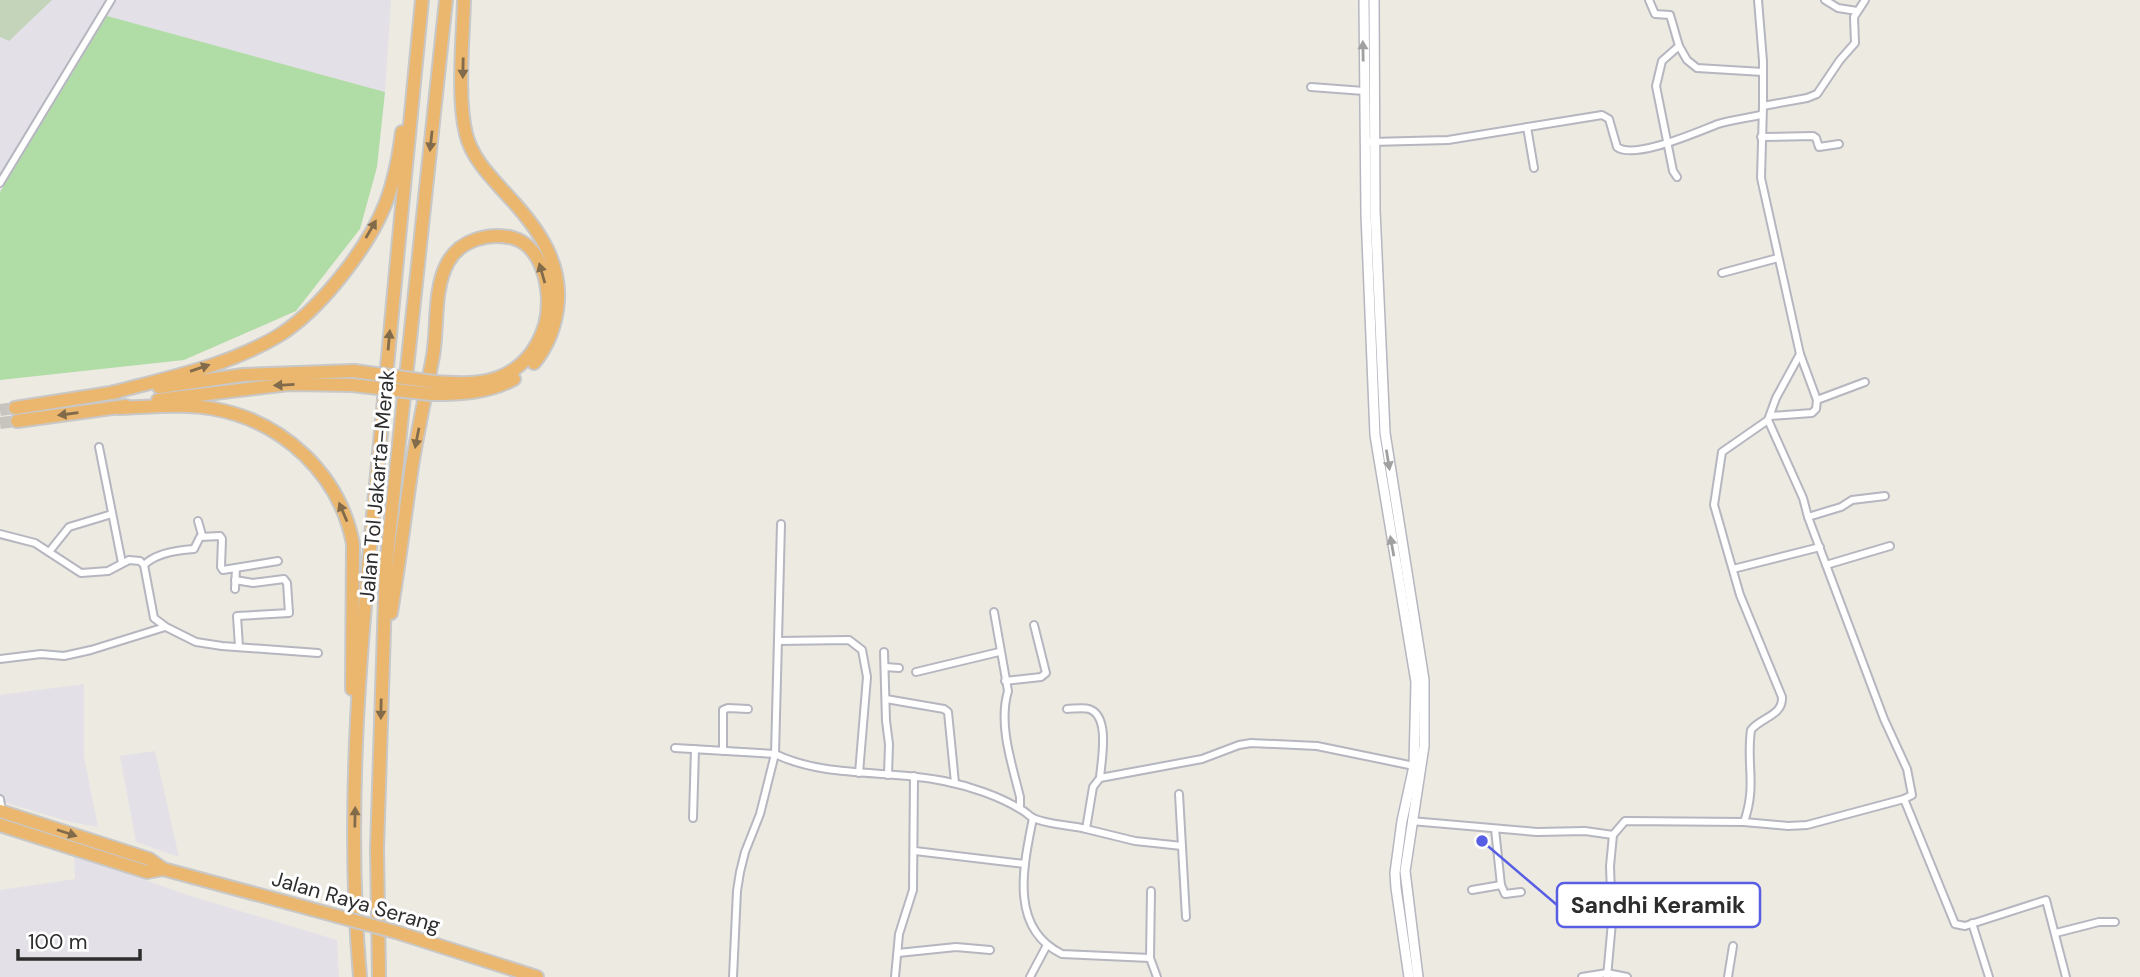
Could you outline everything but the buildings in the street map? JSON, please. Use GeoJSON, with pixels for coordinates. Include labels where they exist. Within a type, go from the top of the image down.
{"type":"FeatureCollection","features":[{"type":"Feature","properties":{"kind":"highway"},"geometry":{"type":"LineString","coordinates":[[356,750],[352,712],[353,544],[340,504],[312,460],[278,433],[254,421],[215,409],[178,406],[16,415],[173,377],[240,354],[279,335],[316,307],[339,280],[385,206],[395,174],[420,0]]}},
{"type":"Feature","properties":{"kind":"highway","name":"Jalan Tol Jakarta–Merak"},"geometry":{"type":"LineString","coordinates":[[360,977],[355,851],[356,750],[368,559],[420,0]]}},
{"type":"Feature","properties":{"kind":"highway","name":"Jalan Tol Jakarta–Merak"},"geometry":{"type":"LineString","coordinates":[[379,977],[377,849],[386,566],[446,0]]}},
{"type":"Feature","properties":{"kind":"highway"},"geometry":{"type":"LineString","coordinates":[[111,393],[243,375],[354,371],[466,394],[499,387],[520,376],[536,361],[554,331],[559,295],[556,268],[539,234],[487,173],[466,136],[462,110],[464,0]]}},
{"type":"Feature","properties":{"kind":"highway"},"geometry":{"type":"LineString","coordinates":[[118,408],[176,397],[289,384],[352,385],[433,388],[498,378],[516,369],[531,354],[545,324],[547,298],[543,269],[533,252],[516,239],[493,235],[473,240],[455,253],[443,274],[433,353],[412,465],[402,547],[382,663]]}},
{"type":"Feature","properties":{"kind":"highway","name":"Jalan Raya Serang"},"geometry":{"type":"LineString","coordinates":[[0,812],[149,859],[163,869],[396,932],[537,977]]}},
{"type":"Feature","properties":{"kind":"street"},"geometry":{"type":"LineString","coordinates":[[0,183],[111,0]]}},
{"type":"Feature","properties":{"kind":"street"},"geometry":{"type":"LineString","coordinates":[[1364,0],[1364,91],[1375,210],[1385,433],[1424,680],[1424,746],[1407,821]]}},
{"type":"Feature","properties":{"kind":"street"},"geometry":{"type":"LineString","coordinates":[[1374,0],[1366,214],[1375,435],[1414,666],[1414,766],[1402,900],[1409,977]]}},
{"type":"Feature","properties":{"kind":"street"},"geometry":{"type":"LineString","coordinates":[[1649,0],[1654,14],[1670,15],[1679,47],[1687,60],[1697,68],[1763,72]]}},
{"type":"Feature","properties":{"kind":"street"},"geometry":{"type":"LineString","coordinates":[[1758,0],[1763,72],[1761,178],[1800,354],[1817,400],[1816,409],[1812,413],[1769,418]]}},
{"type":"Feature","properties":{"kind":"street"},"geometry":{"type":"LineString","coordinates":[[1825,0],[1826,3],[1839,8],[1857,11]]}},
{"type":"Feature","properties":{"kind":"street"},"geometry":{"type":"LineString","coordinates":[[1763,106],[1817,94],[1855,43],[1854,24],[1857,11],[1865,0]]}},
{"type":"Feature","properties":{"kind":"street"},"geometry":{"type":"LineString","coordinates":[[1677,177],[1673,171],[1656,86],[1662,61],[1679,47]]}},
{"type":"Feature","properties":{"kind":"street"},"geometry":{"type":"LineString","coordinates":[[1311,87],[1364,91]]}},
{"type":"Feature","properties":{"kind":"street"},"geometry":{"type":"LineString","coordinates":[[1370,142],[1448,140],[1602,115],[1609,119],[1620,150],[1640,149],[1719,124],[1761,115]]}},
{"type":"Feature","properties":{"kind":"street"},"geometry":{"type":"LineString","coordinates":[[1527,127],[1534,168]]}},
{"type":"Feature","properties":{"kind":"street"},"geometry":{"type":"LineString","coordinates":[[1761,137],[1814,136],[1819,147],[1839,144]]}},
{"type":"Feature","properties":{"kind":"street"},"geometry":{"type":"LineString","coordinates":[[1722,273],[1778,258]]}},
{"type":"Feature","properties":{"kind":"street"},"geometry":{"type":"LineString","coordinates":[[1744,822],[1751,803],[1751,730],[1778,710],[1782,703],[1740,595],[1714,505],[1720,455],[1727,446],[1763,426],[1800,354]]}},
{"type":"Feature","properties":{"kind":"street"},"geometry":{"type":"LineString","coordinates":[[1817,400],[1865,382]]}},
{"type":"Feature","properties":{"kind":"street"},"geometry":{"type":"LineString","coordinates":[[1607,975],[1612,922],[1610,866],[1613,835],[1625,821],[1807,825],[1912,795],[1907,769],[1884,719],[1803,498],[1769,418]]}},
{"type":"Feature","properties":{"kind":"street"},"geometry":{"type":"LineString","coordinates":[[99,447],[122,563]]}},
{"type":"Feature","properties":{"kind":"street"},"geometry":{"type":"LineString","coordinates":[[1808,517],[1841,507],[1851,500],[1885,496]]}},
{"type":"Feature","properties":{"kind":"street"},"geometry":{"type":"LineString","coordinates":[[49,552],[69,527],[112,514]]}},
{"type":"Feature","properties":{"kind":"street"},"geometry":{"type":"LineString","coordinates":[[144,565],[154,558],[184,549],[194,549],[202,535],[198,521]]}},
{"type":"Feature","properties":{"kind":"street"},"geometry":{"type":"LineString","coordinates":[[733,977],[740,872],[760,814],[775,754],[781,524]]}},
{"type":"Feature","properties":{"kind":"street"},"geometry":{"type":"LineString","coordinates":[[0,534],[34,543],[81,573],[108,571],[122,563],[135,560],[144,565],[155,618],[166,627],[196,642],[318,653]]}},
{"type":"Feature","properties":{"kind":"street"},"geometry":{"type":"LineString","coordinates":[[202,535],[220,536],[222,569],[278,561]]}},
{"type":"Feature","properties":{"kind":"street"},"geometry":{"type":"LineString","coordinates":[[1826,565],[1890,546]]}},
{"type":"Feature","properties":{"kind":"street"},"geometry":{"type":"LineString","coordinates":[[1733,569],[1820,547]]}},
{"type":"Feature","properties":{"kind":"street"},"geometry":{"type":"LineString","coordinates":[[235,589],[236,568]]}},
{"type":"Feature","properties":{"kind":"street"},"geometry":{"type":"LineString","coordinates":[[235,580],[253,583],[284,579],[288,583],[289,613],[237,616],[239,647]]}},
{"type":"Feature","properties":{"kind":"street"},"geometry":{"type":"LineString","coordinates":[[994,612],[1008,691],[1004,719],[1020,808]]}},
{"type":"Feature","properties":{"kind":"street"},"geometry":{"type":"LineString","coordinates":[[1005,681],[1041,677],[1046,673],[1034,625]]}},
{"type":"Feature","properties":{"kind":"street"},"geometry":{"type":"LineString","coordinates":[[0,659],[41,654],[64,656],[166,627]]}},
{"type":"Feature","properties":{"kind":"street"},"geometry":{"type":"LineString","coordinates":[[778,640],[849,640],[862,650],[867,677],[859,773]]}},
{"type":"Feature","properties":{"kind":"street"},"geometry":{"type":"LineString","coordinates":[[884,652],[888,775]]}},
{"type":"Feature","properties":{"kind":"street"},"geometry":{"type":"LineString","coordinates":[[916,672],[999,652]]}},
{"type":"Feature","properties":{"kind":"street"},"geometry":{"type":"LineString","coordinates":[[886,667],[899,668]]}},
{"type":"Feature","properties":{"kind":"street"},"geometry":{"type":"LineString","coordinates":[[886,699],[944,709],[948,712],[955,783]]}},
{"type":"Feature","properties":{"kind":"street"},"geometry":{"type":"LineString","coordinates":[[723,751],[723,710],[748,709]]}},
{"type":"Feature","properties":{"kind":"street"},"geometry":{"type":"LineString","coordinates":[[1066,709],[1089,709],[1094,712],[1103,727],[1100,778]]}},
{"type":"Feature","properties":{"kind":"street"},"geometry":{"type":"LineString","coordinates":[[1086,829],[1093,787],[1100,778],[1202,759],[1239,745],[1265,743],[1317,746],[1414,766]]}},
{"type":"Feature","properties":{"kind":"street"},"geometry":{"type":"LineString","coordinates":[[675,748],[775,754],[789,761],[823,769],[914,776],[955,783],[1020,808],[1033,818],[1135,841],[1182,846]]}},
{"type":"Feature","properties":{"kind":"street"},"geometry":{"type":"LineString","coordinates":[[693,818],[695,749]]}},
{"type":"Feature","properties":{"kind":"street"},"geometry":{"type":"LineString","coordinates":[[895,977],[902,921],[912,895],[915,851],[914,776]]}},
{"type":"Feature","properties":{"kind":"street"},"geometry":{"type":"LineString","coordinates":[[1179,794],[1186,918]]}},
{"type":"Feature","properties":{"kind":"street"},"geometry":{"type":"LineString","coordinates":[[1904,799],[1955,924],[1961,926],[2046,900],[2066,977]]}},
{"type":"Feature","properties":{"kind":"street"},"geometry":{"type":"LineString","coordinates":[[1033,818],[1021,885],[1024,901],[1036,931],[1047,945],[1062,954],[1150,958]]}},
{"type":"Feature","properties":{"kind":"street"},"geometry":{"type":"LineString","coordinates":[[1407,821],[1537,832],[1585,831],[1613,835]]}},
{"type":"Feature","properties":{"kind":"street"},"geometry":{"type":"LineString","coordinates":[[1495,828],[1501,885],[1505,894],[1521,892]]}},
{"type":"Feature","properties":{"kind":"street"},"geometry":{"type":"LineString","coordinates":[[915,851],[1025,864]]}},
{"type":"Feature","properties":{"kind":"street"},"geometry":{"type":"LineString","coordinates":[[1472,890],[1501,885]]}},
{"type":"Feature","properties":{"kind":"street"},"geometry":{"type":"LineString","coordinates":[[1151,891],[1150,958],[1157,977]]}},
{"type":"Feature","properties":{"kind":"street"},"geometry":{"type":"LineString","coordinates":[[1402,900],[1418,977]]}},
{"type":"Feature","properties":{"kind":"street"},"geometry":{"type":"LineString","coordinates":[[2056,933],[2099,922],[2115,922]]}},
{"type":"Feature","properties":{"kind":"street"},"geometry":{"type":"LineString","coordinates":[[1972,923],[1989,977]]}},
{"type":"Feature","properties":{"kind":"street"},"geometry":{"type":"LineString","coordinates":[[1030,977],[1047,945]]}},
{"type":"Feature","properties":{"kind":"street"},"geometry":{"type":"LineString","coordinates":[[1728,977],[1733,946]]}},
{"type":"Feature","properties":{"kind":"street"},"geometry":{"type":"LineString","coordinates":[[898,953],[956,947],[990,950]]}},
{"type":"Feature","properties":{"kind":"street"},"geometry":{"type":"LineString","coordinates":[[1582,977],[1627,977]]}},
{"type":"Feature","properties":{"kind":"shaded area"},"geometry":{"type":"Polygon","coordinates":[[[52,0],[391,0],[385,92],[107,17],[0,192],[0,37],[9,40],[52,0]]]}},
{"type":"Feature","properties":{"kind":"shaded area"},"geometry":{"type":"Polygon","coordinates":[[[84,684],[84,757],[98,827],[0,801],[0,695],[84,684]]]}},
{"type":"Feature","properties":{"kind":"shaded area"},"geometry":{"type":"Polygon","coordinates":[[[155,751],[179,857],[136,842],[120,756],[155,751]]]}},
{"type":"Feature","properties":{"kind":"shaded area"},"geometry":{"type":"Polygon","coordinates":[[[74,854],[187,895],[337,940],[339,977],[0,977],[0,890],[75,879],[74,854]]]}},
{"type":"Feature","properties":{"kind":"green space"},"geometry":{"type":"Polygon","coordinates":[[[0,0],[52,0],[9,41],[0,37],[0,0]]]}},
{"type":"Feature","properties":{"kind":"green space"},"geometry":{"type":"Polygon","coordinates":[[[107,16],[385,92],[377,167],[360,229],[296,311],[184,360],[0,380],[0,192],[107,16]]]}},
{"type":"Feature","properties":{"kind":"tunnel"},"geometry":{"type":"LineString","coordinates":[[0,410],[15,408]]}},
{"type":"Feature","properties":{"kind":"tunnel"},"geometry":{"type":"LineString","coordinates":[[0,423],[17,421]]}},
{"type":"Feature","properties":{"kind":"place","name":"Sandhi Keramik"},"geometry":{"type":"Point","coordinates":[1482,841]}}]}
